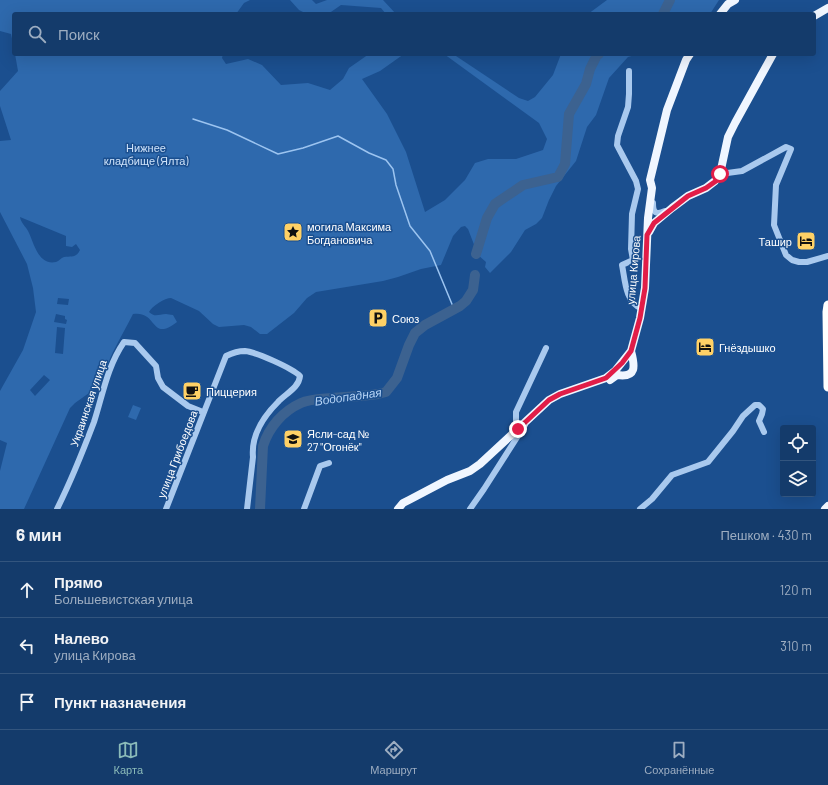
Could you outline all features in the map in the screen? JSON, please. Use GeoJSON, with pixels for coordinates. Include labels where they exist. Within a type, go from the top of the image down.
{"type":"FeatureCollection","features":[{"type":"Feature","properties":{"kind":"highway"},"geometry":{"type":"LineString","coordinates":[[828,306],[828,387]]}},
{"type":"Feature","properties":{"kind":"main road"},"geometry":{"type":"LineString","coordinates":[[722,12],[728,4],[734,0]]}},
{"type":"Feature","properties":{"kind":"main road"},"geometry":{"type":"LineString","coordinates":[[816,15],[828,8]]}},
{"type":"Feature","properties":{"kind":"main road","name":"улица Кирова"},"geometry":{"type":"LineString","coordinates":[[398,509],[403,503],[447,480],[470,471],[480,464],[549,400],[560,394],[616,373],[631,351],[645,288],[647,235],[652,188],[650,180],[667,110],[680,74],[689,56]]}},
{"type":"Feature","properties":{"kind":"main road"},"geometry":{"type":"LineString","coordinates":[[647,235],[654,223],[672,208],[688,196],[716,181],[720,174],[728,137],[772,56]]}},
{"type":"Feature","properties":{"kind":"main road"},"geometry":{"type":"LineString","coordinates":[[519,428],[550,402],[609,380],[616,373],[624,376],[628,375],[634,369],[631,351]]}},
{"type":"Feature","properties":{"kind":"street"},"geometry":{"type":"LineString","coordinates":[[629,71],[628,107],[618,136],[617,145],[636,181],[638,189],[632,214],[631,249],[633,260],[622,265],[629,295],[632,301],[641,308]]}},
{"type":"Feature","properties":{"kind":"street"},"geometry":{"type":"LineString","coordinates":[[720,174],[742,171],[786,147],[791,149],[776,185],[774,225],[786,255],[792,260],[807,262],[828,256]]}},
{"type":"Feature","properties":{"kind":"street"},"geometry":{"type":"LineString","coordinates":[[652,188],[653,210],[655,213],[659,214],[672,208]]}},
{"type":"Feature","properties":{"kind":"street","name":"Украинская улица"},"geometry":{"type":"LineString","coordinates":[[57,509],[94,421],[105,381],[116,354],[124,342],[135,343],[156,366],[158,378],[162,387],[188,406],[203,412]]}},
{"type":"Feature","properties":{"kind":"street"},"geometry":{"type":"LineString","coordinates":[[519,428],[516,422],[516,412],[546,348]]}},
{"type":"Feature","properties":{"kind":"street","name":"улица Грибоедова"},"geometry":{"type":"LineString","coordinates":[[166,509],[226,356],[243,351],[260,356],[296,372],[300,376],[300,380],[297,385],[278,402],[257,431],[252,450],[253,458],[247,509]]}},
{"type":"Feature","properties":{"kind":"street"},"geometry":{"type":"LineString","coordinates":[[640,509],[652,499],[672,475],[708,462],[743,416],[758,404],[763,409],[759,421],[764,432]]}},
{"type":"Feature","properties":{"kind":"street"},"geometry":{"type":"LineString","coordinates":[[470,509],[528,422]]}},
{"type":"Feature","properties":{"kind":"street"},"geometry":{"type":"LineString","coordinates":[[304,509],[320,466],[330,463]]}},
{"type":"Feature","properties":{"kind":"green space"},"geometry":{"type":"Polygon","coordinates":[[[0,0],[250,0],[244,3],[237,12],[12,12],[12,39],[11,34],[0,31],[0,0]]]}},
{"type":"Feature","properties":{"kind":"green space"},"geometry":{"type":"Polygon","coordinates":[[[290,0],[312,0],[316,4],[327,0],[383,0],[394,12],[384,12],[381,8],[341,5],[331,12],[303,12],[299,10],[290,0]]]}},
{"type":"Feature","properties":{"kind":"green space"},"geometry":{"type":"Polygon","coordinates":[[[607,0],[719,0],[711,12],[591,12],[607,0]]]}},
{"type":"Feature","properties":{"kind":"green space","name":"Нижнее кладбище (Ялта)"},"geometry":{"type":"Polygon","coordinates":[[[15,56],[222,56],[222,58],[226,64],[248,59],[262,65],[281,85],[308,83],[330,90],[343,79],[349,68],[366,56],[401,56],[380,71],[362,79],[387,114],[406,152],[425,212],[445,200],[465,180],[475,163],[488,159],[516,159],[543,150],[547,139],[539,123],[447,56],[456,56],[519,98],[528,101],[535,97],[553,75],[560,56],[632,56],[628,57],[609,78],[596,115],[587,127],[576,161],[556,186],[542,218],[536,224],[525,230],[511,252],[490,273],[485,267],[486,262],[478,255],[468,229],[465,226],[461,227],[453,236],[441,265],[421,269],[383,281],[316,292],[307,298],[294,313],[267,334],[260,334],[251,327],[244,325],[219,327],[213,324],[199,311],[171,298],[165,299],[153,307],[149,312],[155,315],[173,315],[177,322],[168,328],[158,328],[147,317],[141,314],[133,314],[114,350],[102,379],[90,393],[97,396],[94,401],[87,398],[89,393],[70,408],[24,509],[0,509],[0,471],[7,443],[0,440],[0,391],[23,350],[36,312],[33,288],[27,264],[0,212],[0,141],[11,140],[0,106],[0,91],[18,71],[15,56]],[[20,217],[35,248],[45,261],[56,262],[64,257],[75,255],[80,250],[76,244],[72,247],[66,246],[66,236],[20,217]],[[58,298],[57,304],[68,305],[69,299],[58,298]],[[56,314],[54,322],[66,324],[67,320],[65,319],[65,316],[56,314]],[[57,327],[55,353],[63,354],[65,328],[57,327]],[[44,375],[30,390],[35,396],[50,380],[44,375]]]}},
{"type":"Feature","properties":{"kind":"green space"},"geometry":{"type":"Polygon","coordinates":[[[133,405],[141,408],[136,420],[128,417],[133,405]]]}},
{"type":"Feature","properties":{"kind":"waterway","name":"Водопадная"},"geometry":{"type":"LineString","coordinates":[[664,12],[670,0]]}},
{"type":"Feature","properties":{"kind":"waterway","name":"Водопадная"},"geometry":{"type":"LineString","coordinates":[[476,254],[487,218],[495,204],[523,185],[558,177],[565,164],[569,114],[586,84],[590,69],[596,56]]}},
{"type":"Feature","properties":{"kind":"waterway"},"geometry":{"type":"LineString","coordinates":[[193,119],[227,130],[278,154],[303,148],[338,136],[369,153],[386,160],[393,169],[396,185],[410,226],[430,251],[454,309]]}},
{"type":"Feature","properties":{"kind":"waterway","name":"Водопадная"},"geometry":{"type":"LineString","coordinates":[[260,509],[263,446],[269,432],[278,420],[294,406],[308,401],[372,395],[386,392],[397,378],[415,333],[425,325],[460,306],[466,301],[473,290],[475,275]]}},
{"type":"Feature","properties":{"kind":"place","name":"могила Максима Богдановича"},"geometry":{"type":"Point","coordinates":[293,232]}},
{"type":"Feature","properties":{"kind":"place","name":"Ташир"},"geometry":{"type":"Point","coordinates":[806,241]}},
{"type":"Feature","properties":{"kind":"place","name":"Союз"},"geometry":{"type":"Point","coordinates":[378,318]}},
{"type":"Feature","properties":{"kind":"place","name":"Гнёздышко"},"geometry":{"type":"Point","coordinates":[705,347]}},
{"type":"Feature","properties":{"kind":"place","name":"Пиццерия"},"geometry":{"type":"Point","coordinates":[192,391]}},
{"type":"Feature","properties":{"kind":"place","name":"Ясли-сад № 27 \"Огонёк\""},"geometry":{"type":"Point","coordinates":[293,439]}},
{"type":"Feature","properties":{"kind":"route"},"geometry":{"type":"LineString","coordinates":[[518,429],[549,400],[560,394],[606,378],[622,363],[631,351],[640,318],[645,288],[647,235],[654,223],[688,196],[706,188],[716,181],[720,174]]}}]}
